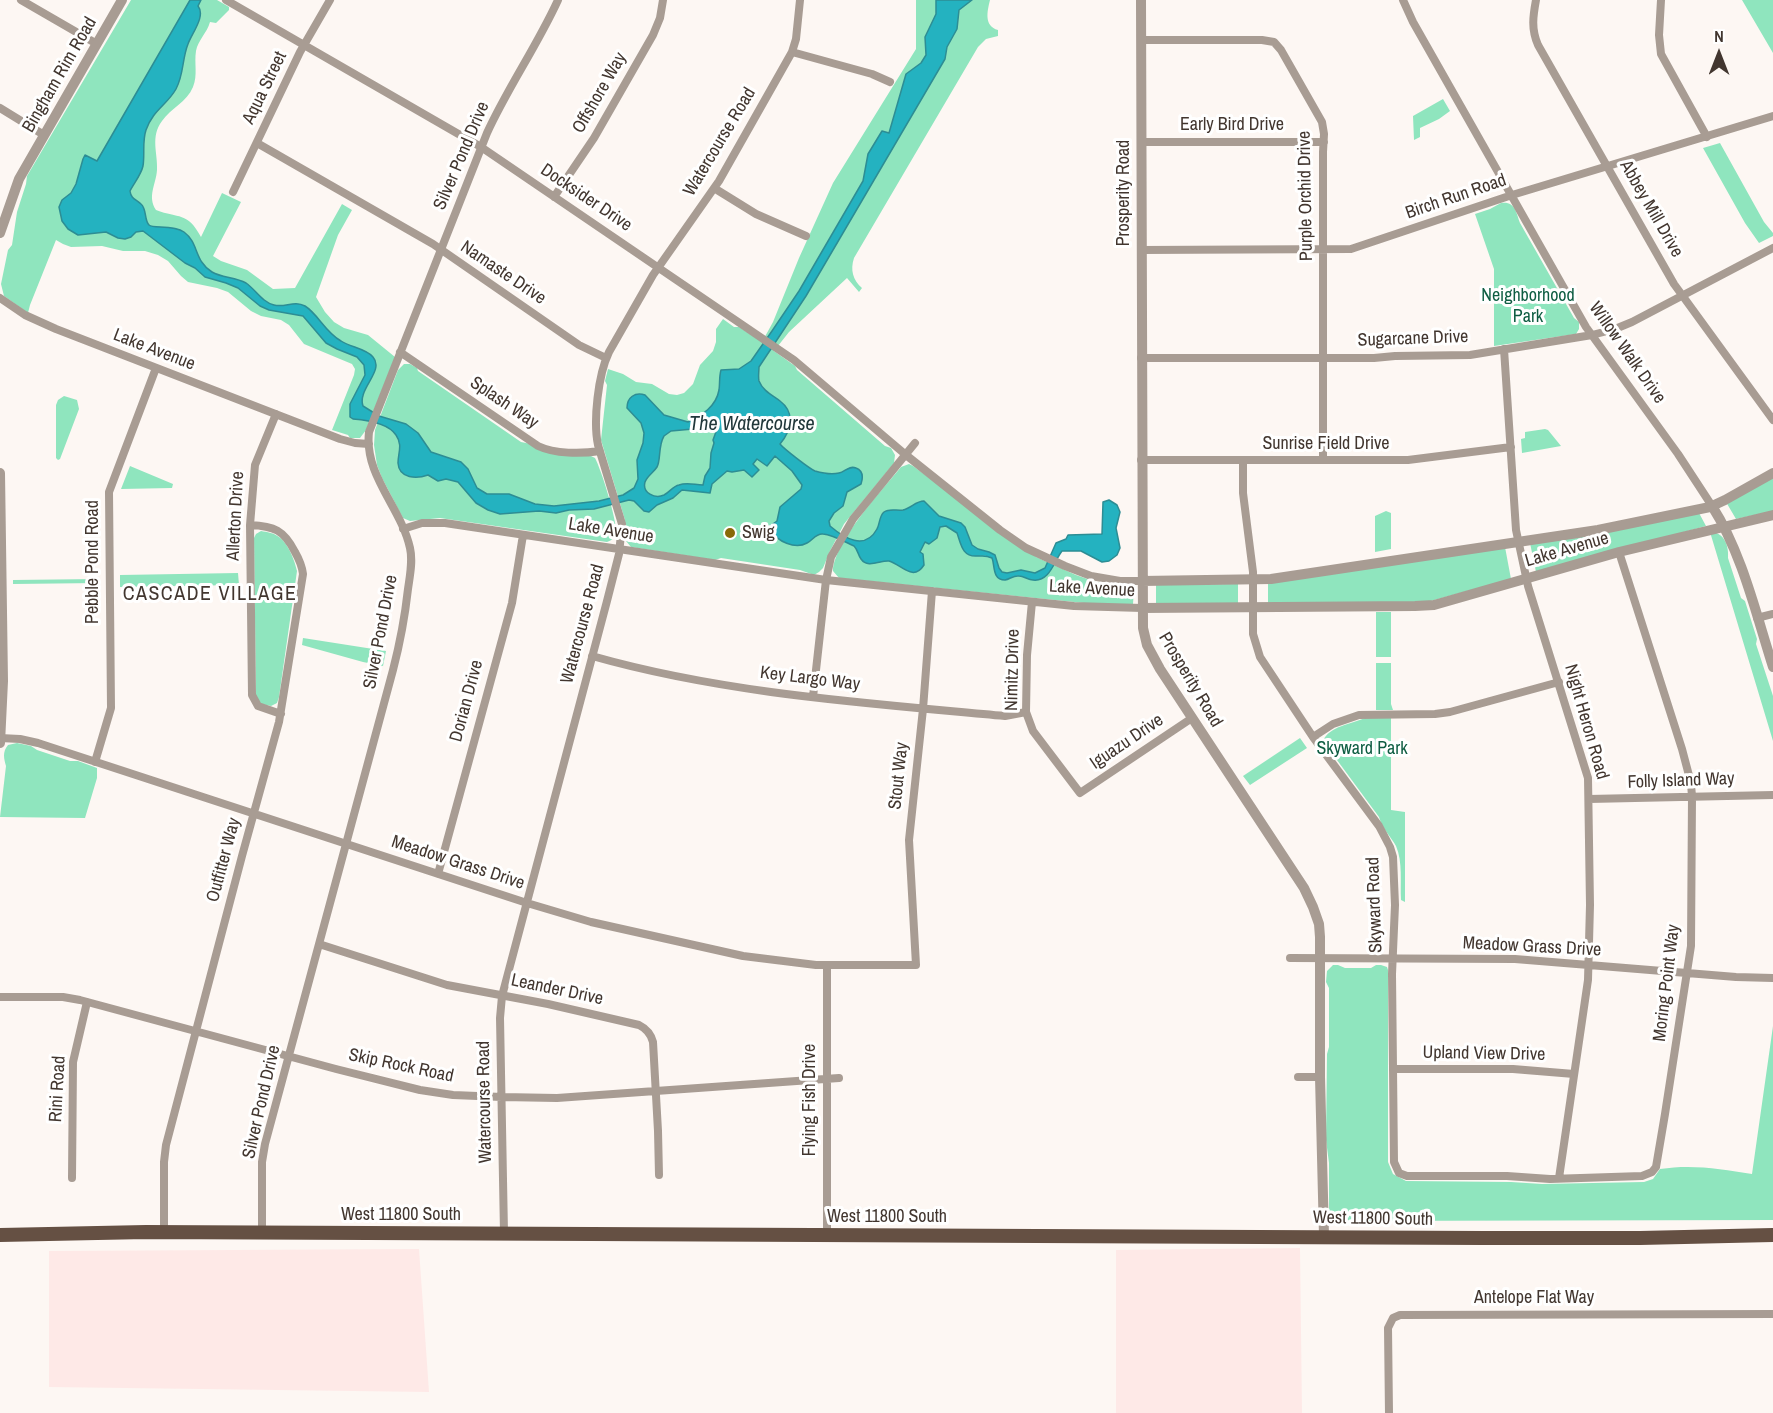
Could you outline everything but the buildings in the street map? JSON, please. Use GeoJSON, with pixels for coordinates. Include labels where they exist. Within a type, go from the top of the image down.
{"type":"FeatureCollection","features":[{"type":"Feature","properties":{"kind":"main road","name":"West 11800 South"},"geometry":{"type":"LineString","coordinates":[[0,1235],[164,1232],[1640,1238],[1773,1235]]}},
{"type":"Feature","properties":{"kind":"street"},"geometry":{"type":"LineString","coordinates":[[21,0],[97,44]]}},
{"type":"Feature","properties":{"kind":"street","name":"Bingham Rim Road"},"geometry":{"type":"LineString","coordinates":[[0,233],[20,179],[122,0]]}},
{"type":"Feature","properties":{"kind":"street","name":"Aqua Street"},"geometry":{"type":"LineString","coordinates":[[233,192],[304,45],[330,0]]}},
{"type":"Feature","properties":{"kind":"street","name":"Silver Pond Drive"},"geometry":{"type":"LineString","coordinates":[[262,1232],[263,1154],[401,636],[411,565],[410,548],[403,529],[375,473],[369,444],[370,429],[481,147],[502,102],[528,60],[558,0]]}},
{"type":"Feature","properties":{"kind":"street","name":"Offshore Way"},"geometry":{"type":"LineString","coordinates":[[554,197],[594,138],[653,35],[660,18],[663,0]]}},
{"type":"Feature","properties":{"kind":"street","name":"Watercourse Road"},"geometry":{"type":"LineString","coordinates":[[504,1233],[500,1018],[502,996],[620,550],[622,524],[597,439],[596,420],[600,378],[606,358],[658,268],[714,188],[792,52],[796,39],[800,0]]}},
{"type":"Feature","properties":{"kind":"street","name":"Prosperity Road"},"geometry":{"type":"LineString","coordinates":[[1141,0],[1141,460],[1144,636],[1150,653],[1310,897],[1319,924],[1324,1236]]}},
{"type":"Feature","properties":{"kind":"street","name":"Willow Walk Drive"},"geometry":{"type":"LineString","coordinates":[[1403,0],[1413,22],[1592,335],[1678,454],[1724,526],[1736,552],[1773,667]]}},
{"type":"Feature","properties":{"kind":"street","name":"Abbey Mill Drive"},"geometry":{"type":"LineString","coordinates":[[1536,0],[1533,24],[1536,39],[1607,167],[1674,284],[1773,420]]}},
{"type":"Feature","properties":{"kind":"street"},"geometry":{"type":"LineString","coordinates":[[1661,0],[1659,35],[1661,54],[1707,136]]}},
{"type":"Feature","properties":{"kind":"street","name":"Docksider Drive"},"geometry":{"type":"LineString","coordinates":[[228,1],[481,147],[794,360],[906,455]]}},
{"type":"Feature","properties":{"kind":"street","name":"Purple Orchid Drive"},"geometry":{"type":"LineString","coordinates":[[1141,40],[1262,40],[1274,42],[1281,50],[1322,122],[1324,141],[1323,460]]}},
{"type":"Feature","properties":{"kind":"street"},"geometry":{"type":"LineString","coordinates":[[792,52],[872,74],[890,82]]}},
{"type":"Feature","properties":{"kind":"street"},"geometry":{"type":"LineString","coordinates":[[0,108],[44,135]]}},
{"type":"Feature","properties":{"kind":"street","name":"Birch Run Road"},"geometry":{"type":"LineString","coordinates":[[1141,250],[1358,248],[1512,195],[1773,116]]}},
{"type":"Feature","properties":{"kind":"street","name":"Early Bird Drive"},"geometry":{"type":"LineString","coordinates":[[1141,141],[1324,141]]}},
{"type":"Feature","properties":{"kind":"street","name":"Namaste Drive"},"geometry":{"type":"LineString","coordinates":[[256,143],[440,250],[579,345],[606,358]]}},
{"type":"Feature","properties":{"kind":"street"},"geometry":{"type":"LineString","coordinates":[[714,188],[756,214],[806,236]]}},
{"type":"Feature","properties":{"kind":"street","name":"Sugarcane Drive"},"geometry":{"type":"LineString","coordinates":[[1141,358],[1457,356],[1592,335],[1623,326],[1773,248]]}},
{"type":"Feature","properties":{"kind":"street","name":"Lake Avenue"},"geometry":{"type":"LineString","coordinates":[[0,298],[25,315],[56,329],[348,442],[369,444]]}},
{"type":"Feature","properties":{"kind":"street","name":"Night Heron Road"},"geometry":{"type":"LineString","coordinates":[[1504,349],[1516,530],[1526,579],[1588,778],[1588,980],[1559,1178]]}},
{"type":"Feature","properties":{"kind":"street","name":"Splash Way"},"geometry":{"type":"LineString","coordinates":[[400,352],[542,448],[577,452],[600,451]]}},
{"type":"Feature","properties":{"kind":"street","name":"Pebble Pond Road"},"geometry":{"type":"LineString","coordinates":[[95,762],[111,708],[109,492],[156,368]]}},
{"type":"Feature","properties":{"kind":"street","name":"Allerton Drive"},"geometry":{"type":"LineString","coordinates":[[276,414],[255,465],[250,525],[252,695],[258,706],[281,714]]}},
{"type":"Feature","properties":{"kind":"street"},"geometry":{"type":"LineString","coordinates":[[813,697],[826,580],[831,558],[847,527],[915,443]]}},
{"type":"Feature","properties":{"kind":"street","name":"Sunrise Field Drive"},"geometry":{"type":"LineString","coordinates":[[1141,460],[1415,460],[1511,447]]}},
{"type":"Feature","properties":{"kind":"street","name":"Lake Avenue"},"geometry":{"type":"LineString","coordinates":[[906,455],[999,530],[1026,548],[1078,572],[1106,579],[1142,581],[1271,579],[1619,527],[1712,506],[1773,473]]}},
{"type":"Feature","properties":{"kind":"street","name":"Skyward Road"},"geometry":{"type":"LineString","coordinates":[[1243,460],[1243,493],[1253,580],[1253,634],[1260,657],[1313,737],[1378,826],[1390,847],[1394,868],[1394,1162],[1400,1173]]}},
{"type":"Feature","properties":{"kind":"street"},"geometry":{"type":"LineString","coordinates":[[0,473],[3,681],[0,743]]}},
{"type":"Feature","properties":{"kind":"street","name":"Lake Avenue"},"geometry":{"type":"LineString","coordinates":[[403,529],[416,524],[437,523],[826,580],[1086,607],[1253,607],[1434,605],[1619,552],[1773,515]]}},
{"type":"Feature","properties":{"kind":"street","name":"Outfitter Way"},"geometry":{"type":"LineString","coordinates":[[164,1232],[165,1151],[281,714],[303,571],[290,541],[284,534],[272,528],[250,525]]}},
{"type":"Feature","properties":{"kind":"street","name":"Dorian Drive"},"geometry":{"type":"LineString","coordinates":[[438,874],[508,618],[523,535]]}},
{"type":"Feature","properties":{"kind":"street","name":"Moring Point Way"},"geometry":{"type":"LineString","coordinates":[[1400,1173],[1411,1177],[1642,1176],[1654,1170],[1658,1159],[1692,939],[1692,797],[1691,783],[1682,749],[1619,552]]}},
{"type":"Feature","properties":{"kind":"street","name":"Stout Way"},"geometry":{"type":"LineString","coordinates":[[916,965],[909,840],[923,709],[932,591]]}},
{"type":"Feature","properties":{"kind":"street","name":"Nimitz Drive"},"geometry":{"type":"LineString","coordinates":[[1032,602],[1027,655],[1026,712],[1033,731],[1080,793]]}},
{"type":"Feature","properties":{"kind":"street"},"geometry":{"type":"LineString","coordinates":[[1757,618],[1773,614]]}},
{"type":"Feature","properties":{"kind":"street","name":"Key Largo Way"},"geometry":{"type":"LineString","coordinates":[[592,656],[693,680],[813,697],[1005,716],[1026,712]]}},
{"type":"Feature","properties":{"kind":"street"},"geometry":{"type":"LineString","coordinates":[[1313,737],[1333,724],[1359,715],[1450,712],[1559,682]]}},
{"type":"Feature","properties":{"kind":"street","name":"Iguazu Drive"},"geometry":{"type":"LineString","coordinates":[[1080,793],[1192,718]]}},
{"type":"Feature","properties":{"kind":"street","name":"Meadow Grass Drive"},"geometry":{"type":"LineString","coordinates":[[0,738],[29,741],[591,922],[743,956],[783,962],[827,966],[916,965]]}},
{"type":"Feature","properties":{"kind":"street","name":"Folly Island Way"},"geometry":{"type":"LineString","coordinates":[[1589,799],[1773,795]]}},
{"type":"Feature","properties":{"kind":"street","name":"Leander Drive"},"geometry":{"type":"LineString","coordinates":[[319,944],[447,985],[572,1009],[643,1027],[652,1038],[659,1175]]}},
{"type":"Feature","properties":{"kind":"street","name":"Meadow Grass Drive"},"geometry":{"type":"LineString","coordinates":[[1290,958],[1515,959],[1773,978]]}},
{"type":"Feature","properties":{"kind":"street","name":"Flying Fish Drive"},"geometry":{"type":"LineString","coordinates":[[826,1235],[827,966]]}},
{"type":"Feature","properties":{"kind":"street","name":"Skip Rock Road"},"geometry":{"type":"LineString","coordinates":[[0,997],[63,997],[87,1002],[420,1090],[453,1095],[557,1098],[839,1078]]}},
{"type":"Feature","properties":{"kind":"street","name":"Rini Road"},"geometry":{"type":"LineString","coordinates":[[72,1178],[73,1062],[87,1002]]}},
{"type":"Feature","properties":{"kind":"street","name":"Upland View Drive"},"geometry":{"type":"LineString","coordinates":[[1394,1069],[1513,1069],[1574,1074]]}},
{"type":"Feature","properties":{"kind":"street"},"geometry":{"type":"LineString","coordinates":[[1299,1077],[1320,1077]]}},
{"type":"Feature","properties":{"kind":"street","name":"Antelope Flat Way"},"geometry":{"type":"LineString","coordinates":[[1389,1413],[1388,1328],[1390,1321],[1400,1315],[1773,1314]]}},
{"type":"Feature","properties":{"kind":"shaded area"},"geometry":{"type":"Polygon","coordinates":[[[1300,1248],[1302,1413],[1116,1413],[1116,1250],[1300,1248]]]}},
{"type":"Feature","properties":{"kind":"shaded area"},"geometry":{"type":"Polygon","coordinates":[[[419,1249],[429,1392],[49,1387],[49,1251],[419,1249]]]}},
{"type":"Feature","properties":{"kind":"green space"},"geometry":{"type":"Polygon","coordinates":[[[131,0],[217,0],[229,7],[229,10],[216,23],[210,22],[199,43],[196,51],[193,87],[158,127],[155,139],[157,170],[152,195],[156,210],[187,219],[201,237],[222,193],[241,202],[213,256],[247,270],[273,289],[295,288],[342,204],[352,210],[338,235],[316,297],[334,322],[344,328],[368,335],[395,357],[366,430],[360,438],[350,438],[348,435],[332,430],[354,375],[355,369],[352,364],[304,344],[289,325],[281,320],[261,316],[251,311],[228,292],[188,282],[168,261],[158,255],[145,251],[123,251],[102,246],[71,247],[56,240],[28,313],[4,296],[1,284],[27,176],[131,0]]]}},
{"type":"Feature","properties":{"kind":"green space"},"geometry":{"type":"Polygon","coordinates":[[[916,0],[990,0],[988,18],[990,25],[998,30],[998,36],[986,39],[978,47],[854,258],[853,274],[856,282],[862,288],[859,292],[847,278],[789,332],[774,351],[795,366],[885,446],[891,448],[895,455],[894,463],[844,524],[823,568],[814,575],[800,570],[631,547],[626,541],[625,520],[601,440],[607,385],[605,381],[608,369],[636,382],[652,384],[669,394],[677,395],[684,393],[693,384],[700,365],[713,351],[716,329],[723,319],[762,342],[773,322],[833,183],[916,49],[916,0]]]}},
{"type":"Feature","properties":{"kind":"green space"},"geometry":{"type":"Polygon","coordinates":[[[1742,0],[1773,0],[1773,53],[1742,0]]]}},
{"type":"Feature","properties":{"kind":"green space"},"geometry":{"type":"Polygon","coordinates":[[[1443,99],[1450,111],[1420,128],[1420,137],[1414,140],[1413,116],[1443,99]]]}},
{"type":"Feature","properties":{"kind":"green space"},"geometry":{"type":"Polygon","coordinates":[[[1720,143],[1764,222],[1773,233],[1773,236],[1759,243],[1745,223],[1703,148],[1720,143]]]}},
{"type":"Feature","properties":{"kind":"green space","name":"Neighborhood Park"},"geometry":{"type":"Polygon","coordinates":[[[1501,203],[1509,204],[1514,208],[1520,223],[1574,318],[1579,322],[1576,334],[1494,346],[1494,269],[1475,214],[1501,203]]]}},
{"type":"Feature","properties":{"kind":"green space"},"geometry":{"type":"Polygon","coordinates":[[[404,364],[417,368],[418,371],[521,442],[595,458],[605,483],[616,526],[612,540],[607,542],[440,518],[410,521],[403,518],[382,478],[374,445],[375,430],[398,370],[404,364]]]}},
{"type":"Feature","properties":{"kind":"green space"},"geometry":{"type":"Polygon","coordinates":[[[64,396],[77,400],[79,409],[58,460],[56,458],[56,405],[58,400],[64,396]]]}},
{"type":"Feature","properties":{"kind":"green space"},"geometry":{"type":"Polygon","coordinates":[[[1545,429],[1561,446],[1522,453],[1521,439],[1525,438],[1525,432],[1545,429]]]}},
{"type":"Feature","properties":{"kind":"green space"},"geometry":{"type":"Polygon","coordinates":[[[909,464],[1036,557],[1096,582],[1132,585],[1134,588],[1133,604],[1094,604],[839,578],[833,571],[835,559],[850,531],[901,467],[909,464]]]}},
{"type":"Feature","properties":{"kind":"green space"},"geometry":{"type":"Polygon","coordinates":[[[130,466],[173,484],[172,488],[121,489],[130,466]]]}},
{"type":"Feature","properties":{"kind":"green space"},"geometry":{"type":"Polygon","coordinates":[[[1773,475],[1773,511],[1736,519],[1726,502],[1773,475]]]}},
{"type":"Feature","properties":{"kind":"green space"},"geometry":{"type":"Polygon","coordinates":[[[1386,511],[1391,513],[1391,549],[1375,552],[1375,516],[1386,511]]]}},
{"type":"Feature","properties":{"kind":"green space"},"geometry":{"type":"Polygon","coordinates":[[[1699,513],[1706,526],[1536,572],[1530,543],[1699,513]]]}},
{"type":"Feature","properties":{"kind":"green space"},"geometry":{"type":"Polygon","coordinates":[[[261,531],[275,535],[285,543],[291,552],[297,571],[279,697],[277,703],[271,706],[261,704],[256,698],[254,538],[261,531]]]}},
{"type":"Feature","properties":{"kind":"green space"},"geometry":{"type":"Polygon","coordinates":[[[1710,532],[1719,534],[1725,540],[1728,558],[1757,639],[1756,644],[1773,696],[1773,741],[1710,532]]]}},
{"type":"Feature","properties":{"kind":"green space"},"geometry":{"type":"Polygon","coordinates":[[[1505,547],[1511,579],[1427,602],[1268,603],[1268,583],[1505,547]]]}},
{"type":"Feature","properties":{"kind":"green space"},"geometry":{"type":"Polygon","coordinates":[[[238,573],[239,585],[120,587],[120,575],[238,573]]]}},
{"type":"Feature","properties":{"kind":"green space"},"geometry":{"type":"Polygon","coordinates":[[[99,579],[99,583],[13,584],[13,580],[99,579]]]}},
{"type":"Feature","properties":{"kind":"green space"},"geometry":{"type":"Polygon","coordinates":[[[1238,584],[1238,603],[1156,603],[1156,585],[1238,584]]]}},
{"type":"Feature","properties":{"kind":"green space"},"geometry":{"type":"Polygon","coordinates":[[[1376,612],[1391,612],[1391,657],[1376,657],[1376,612]]]}},
{"type":"Feature","properties":{"kind":"green space"},"geometry":{"type":"Polygon","coordinates":[[[303,638],[386,651],[383,666],[302,645],[303,638]]]}},
{"type":"Feature","properties":{"kind":"green space"},"geometry":{"type":"Polygon","coordinates":[[[1376,663],[1391,663],[1393,710],[1376,710],[1376,663]]]}},
{"type":"Feature","properties":{"kind":"green space","name":"Skyward Park"},"geometry":{"type":"Polygon","coordinates":[[[1365,718],[1391,718],[1391,810],[1405,812],[1405,902],[1401,900],[1400,866],[1396,846],[1379,817],[1323,741],[1335,729],[1365,718]]]}},
{"type":"Feature","properties":{"kind":"green space"},"geometry":{"type":"Polygon","coordinates":[[[1300,738],[1307,748],[1250,785],[1243,776],[1300,738]]]}},
{"type":"Feature","properties":{"kind":"green space"},"geometry":{"type":"Polygon","coordinates":[[[17,743],[97,768],[97,778],[85,818],[0,817],[6,766],[4,753],[8,745],[17,743]]]}},
{"type":"Feature","properties":{"kind":"green space"},"geometry":{"type":"Polygon","coordinates":[[[1333,965],[1345,968],[1371,968],[1376,965],[1387,967],[1388,1162],[1393,1174],[1406,1181],[1542,1184],[1644,1182],[1653,1179],[1660,1169],[1684,1167],[1752,1174],[1773,1026],[1773,1220],[1341,1221],[1334,1219],[1329,1211],[1329,1163],[1326,1140],[1329,988],[1326,982],[1327,971],[1333,965]]]}},
{"type":"Feature","properties":{"kind":"water","name":"The Watercourse"},"geometry":{"type":"Polygon","coordinates":[[[190,0],[201,0],[198,6],[200,15],[198,25],[186,50],[179,83],[149,123],[144,139],[143,166],[130,191],[143,206],[149,225],[174,228],[184,232],[192,241],[202,263],[212,272],[246,283],[263,299],[278,306],[301,304],[305,306],[335,337],[370,354],[376,362],[376,368],[364,393],[363,406],[379,416],[406,424],[418,433],[431,452],[461,462],[468,469],[477,488],[487,494],[509,494],[535,504],[554,506],[599,501],[623,495],[634,488],[638,479],[637,460],[644,433],[641,423],[627,408],[632,396],[645,395],[664,415],[688,422],[712,406],[719,390],[721,370],[739,369],[751,361],[799,291],[863,181],[868,154],[882,131],[889,133],[906,74],[921,63],[926,55],[925,37],[936,14],[936,0],[972,0],[959,10],[957,29],[947,47],[945,59],[806,296],[759,367],[759,381],[765,390],[785,406],[790,416],[789,428],[780,444],[782,447],[815,471],[836,474],[854,467],[862,473],[861,484],[847,492],[843,506],[834,513],[829,521],[830,526],[848,538],[867,540],[877,529],[884,512],[903,510],[924,501],[939,516],[961,523],[972,545],[995,555],[1002,572],[1021,570],[1035,573],[1045,568],[1056,543],[1066,539],[1068,535],[1102,534],[1103,502],[1109,500],[1117,505],[1120,512],[1116,528],[1120,548],[1117,555],[1109,561],[1102,562],[1081,551],[1062,551],[1044,578],[1033,580],[1017,576],[1005,580],[996,575],[992,558],[972,556],[965,552],[957,533],[946,526],[940,527],[937,538],[929,544],[925,542],[920,552],[923,554],[924,565],[916,572],[907,571],[889,561],[864,562],[854,546],[827,535],[818,535],[802,545],[792,545],[777,538],[770,530],[770,526],[777,521],[780,507],[801,489],[802,485],[792,471],[775,456],[767,466],[757,459],[753,464],[759,470],[752,477],[744,470],[727,471],[712,484],[710,493],[682,490],[649,512],[629,500],[594,509],[556,513],[539,511],[500,514],[488,510],[476,503],[458,482],[446,479],[438,481],[428,475],[409,476],[402,472],[398,463],[400,449],[396,435],[388,428],[376,423],[350,417],[350,404],[365,375],[364,365],[357,357],[326,343],[303,316],[269,310],[260,306],[238,288],[205,277],[143,231],[136,232],[125,239],[106,232],[78,235],[68,229],[62,221],[59,207],[76,184],[85,155],[97,161],[190,0]],[[708,420],[693,429],[671,431],[664,436],[657,467],[645,482],[647,492],[653,496],[660,496],[682,484],[703,485],[710,468],[716,423],[708,420]]]}},
{"type":"Feature","properties":{"kind":"place","name":"Swig"},"geometry":{"type":"Point","coordinates":[730,533]}},
{"type":"Feature","properties":{"kind":"district","name":"CASCADE VILLAGE"},"geometry":{"type":"Point","coordinates":[210,595]}}]}
